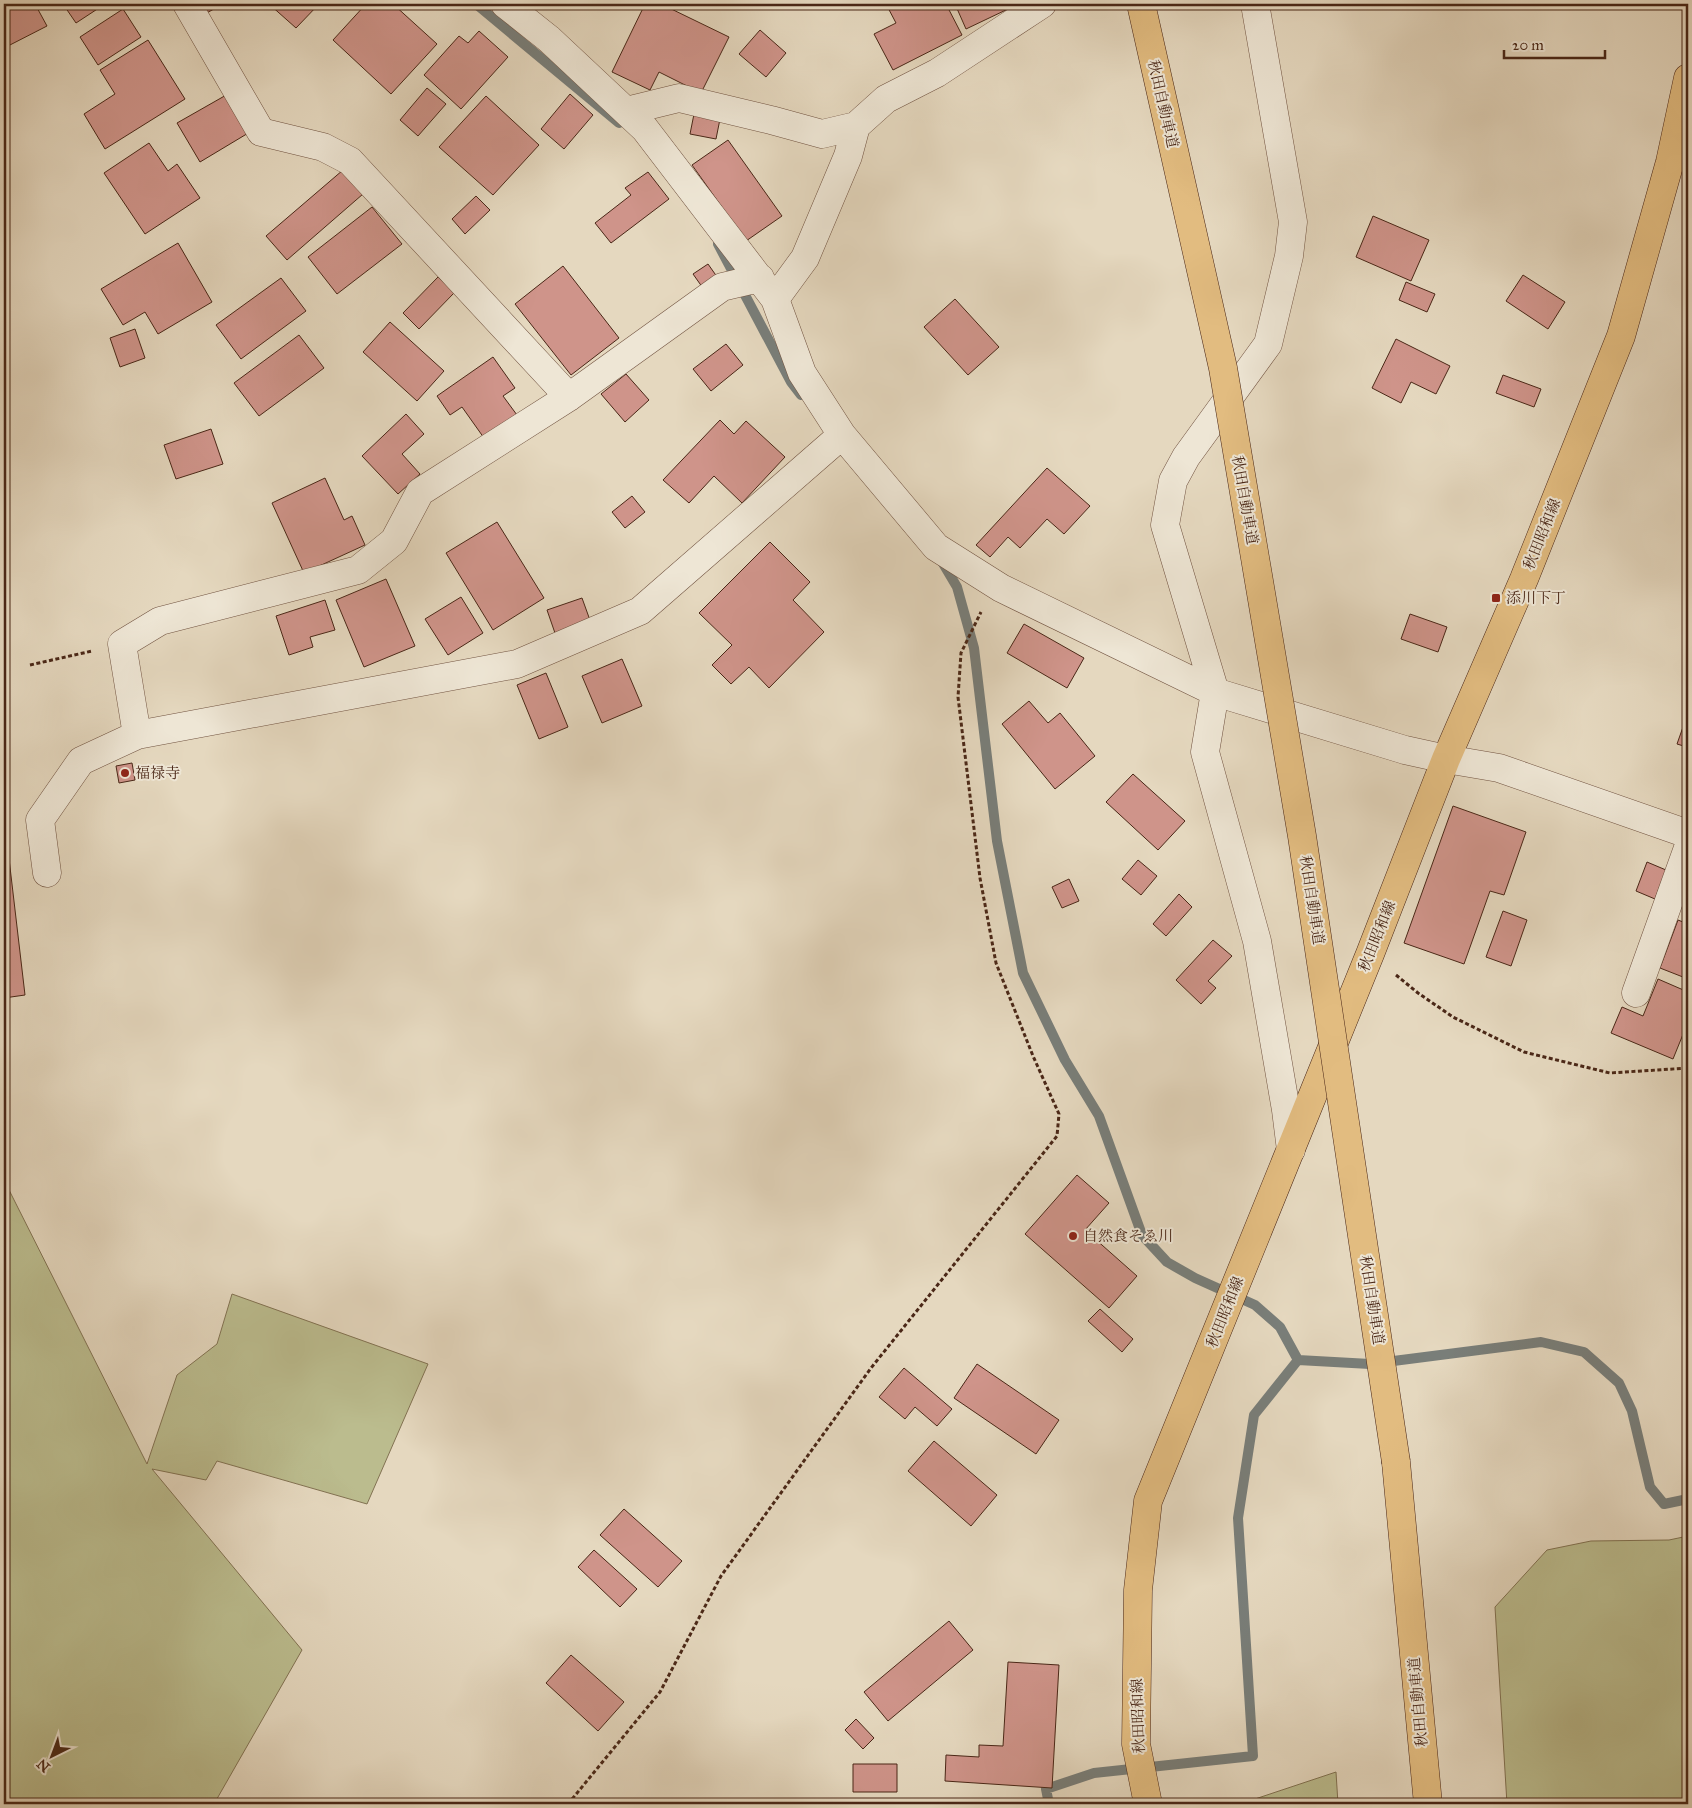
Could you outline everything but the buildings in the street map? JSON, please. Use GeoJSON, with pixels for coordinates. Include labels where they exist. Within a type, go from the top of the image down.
{"type":"FeatureCollection","features":[{"type":"Feature","properties":{"kind":"main road","name":"秋田自動車道"},"geometry":{"type":"LineString","coordinates":[[1140,4],[1223,368],[1302,836],[1396,1462],[1428,1804]]}},
{"type":"Feature","properties":{"kind":"main road","name":"秋田昭和線"},"geometry":{"type":"LineString","coordinates":[[1148,1804],[1136,1744],[1138,1590],[1148,1501],[1370,954],[1446,759],[1524,579],[1621,336],[1670,162],[1688,78]]}},
{"type":"Feature","properties":{"kind":"street"},"geometry":{"type":"LineString","coordinates":[[187,4],[261,132],[323,147],[350,161],[569,398]]}},
{"type":"Feature","properties":{"kind":"street"},"geometry":{"type":"LineString","coordinates":[[505,4],[549,40],[645,129],[754,286],[837,439],[936,547],[1001,588],[1215,692],[1405,750],[1499,768],[1688,834]]}},
{"type":"Feature","properties":{"kind":"street"},"geometry":{"type":"LineString","coordinates":[[626,111],[679,98],[822,134],[856,126],[886,99],[937,72],[1042,4]]}},
{"type":"Feature","properties":{"kind":"street"},"geometry":{"type":"LineString","coordinates":[[1255,4],[1293,222],[1289,256],[1268,344],[1186,458],[1172,481],[1165,526],[1215,692],[1205,752],[1257,941],[1284,1101],[1290,1150]]}},
{"type":"Feature","properties":{"kind":"street"},"geometry":{"type":"LineString","coordinates":[[137,735],[122,644],[160,621],[358,570],[394,541],[420,492],[569,398],[722,287],[754,286],[805,258],[848,156],[856,126]]}},
{"type":"Feature","properties":{"kind":"street"},"geometry":{"type":"LineString","coordinates":[[47,873],[40,820],[81,761],[137,735],[517,664],[640,611],[837,439]]}},
{"type":"Feature","properties":{"kind":"street"},"geometry":{"type":"LineString","coordinates":[[1636,993],[1688,848]]}},
{"type":"Feature","properties":{"kind":"path"},"geometry":{"type":"LineString","coordinates":[[568,1804],[660,1692],[720,1576],[871,1368],[1058,1136],[1058,1114],[996,963],[980,878],[958,697],[961,653],[982,609]]}},
{"type":"Feature","properties":{"kind":"path"},"geometry":{"type":"LineString","coordinates":[[30,665],[122,644]]}},
{"type":"Feature","properties":{"kind":"path"},"geometry":{"type":"LineString","coordinates":[[1370,954],[1418,993],[1453,1016],[1524,1052],[1610,1073],[1688,1068]]}},
{"type":"Feature","properties":{"kind":"green space"},"geometry":{"type":"Polygon","coordinates":[[[4,1180],[147,1464],[177,1375],[217,1344],[232,1294],[428,1364],[367,1504],[217,1461],[206,1480],[152,1469],[302,1650],[214,1804],[4,1804],[4,1180]]]}},
{"type":"Feature","properties":{"kind":"green space"},"geometry":{"type":"Polygon","coordinates":[[[1688,1536],[1688,1804],[1507,1804],[1495,1607],[1547,1550],[1591,1541],[1669,1540],[1688,1536]]]}},
{"type":"Feature","properties":{"kind":"green space"},"geometry":{"type":"Polygon","coordinates":[[[1336,1772],[1338,1804],[1240,1804],[1336,1772]]]}},
{"type":"Feature","properties":{"kind":"waterway"},"geometry":{"type":"LineString","coordinates":[[476,4],[619,123]]}},
{"type":"Feature","properties":{"kind":"waterway"},"geometry":{"type":"LineString","coordinates":[[718,244],[791,382],[801,395]]}},
{"type":"Feature","properties":{"kind":"waterway"},"geometry":{"type":"LineString","coordinates":[[941,560],[957,587],[974,648],[997,841],[1023,973],[1065,1060],[1099,1116],[1142,1235],[1167,1262],[1195,1278],[1255,1305],[1280,1327],[1298,1360]]}},
{"type":"Feature","properties":{"kind":"waterway"},"geometry":{"type":"LineString","coordinates":[[1049,1804],[1046,1789],[1094,1773],[1253,1756],[1238,1518],[1254,1415],[1298,1360],[1370,1364],[1541,1342],[1584,1352],[1619,1383],[1632,1411],[1650,1487],[1664,1504],[1688,1499]]}},
{"type":"Feature","properties":{"kind":"place","name":"添川下丁"},"geometry":{"type":"Point","coordinates":[1496,598]}},
{"type":"Feature","properties":{"kind":"place","name":"福禄寺"},"geometry":{"type":"Point","coordinates":[125,773]}},
{"type":"Feature","properties":{"kind":"place","name":"自然食そゑ川"},"geometry":{"type":"Point","coordinates":[1073,1236]}}]}
